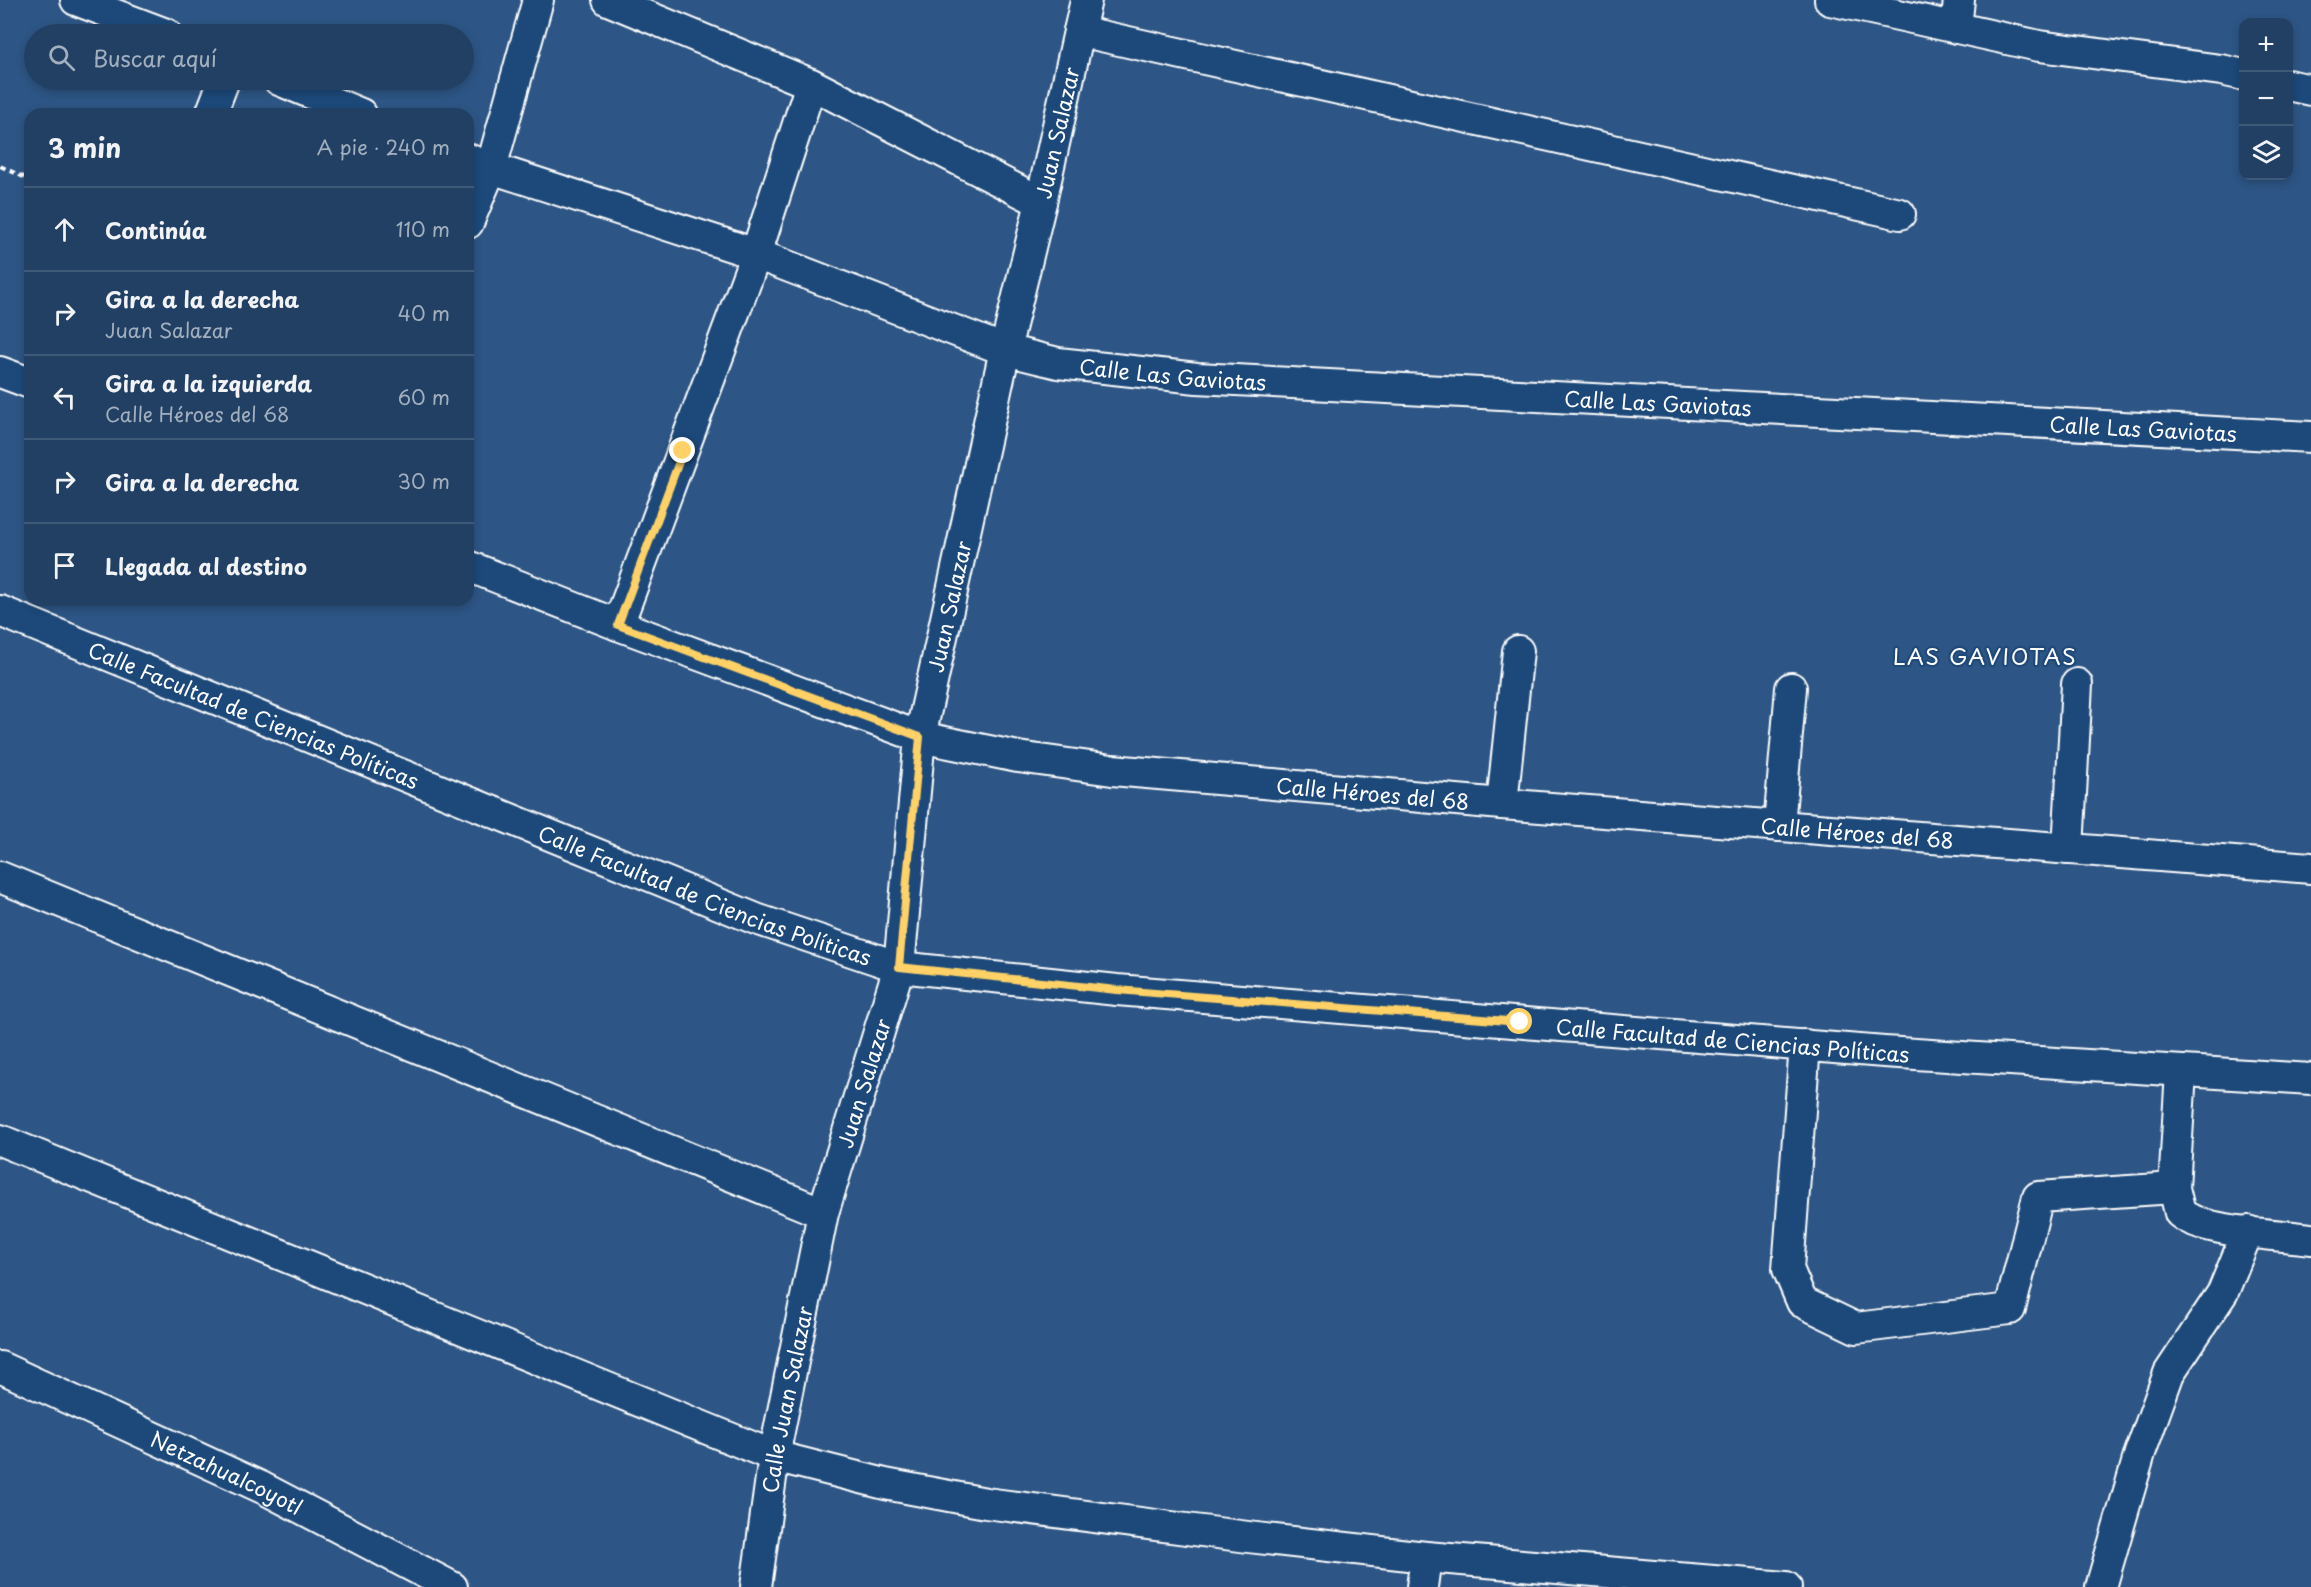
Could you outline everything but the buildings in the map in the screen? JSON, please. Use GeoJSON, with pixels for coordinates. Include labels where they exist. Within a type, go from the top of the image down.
{"type":"FeatureCollection","features":[{"type":"Feature","properties":{"kind":"street"},"geometry":{"type":"LineString","coordinates":[[75,0],[139,24]]}},
{"type":"Feature","properties":{"kind":"street"},"geometry":{"type":"LineString","coordinates":[[474,190],[479,163],[538,0]]}},
{"type":"Feature","properties":{"kind":"street"},"geometry":{"type":"LineString","coordinates":[[608,0],[811,84],[1041,202]]}},
{"type":"Feature","properties":{"kind":"street","name":"Juan Salazar"},"geometry":{"type":"LineString","coordinates":[[823,1213],[899,967],[920,737],[1005,350],[1086,0]]}},
{"type":"Feature","properties":{"kind":"street"},"geometry":{"type":"LineString","coordinates":[[1830,0],[1958,14],[2039,46],[2239,74]]}},
{"type":"Feature","properties":{"kind":"street"},"geometry":{"type":"LineString","coordinates":[[1079,31],[1900,214]]}},
{"type":"Feature","properties":{"kind":"street"},"geometry":{"type":"LineString","coordinates":[[618,625],[756,254],[811,84]]}},
{"type":"Feature","properties":{"kind":"street"},"geometry":{"type":"LineString","coordinates":[[2293,86],[2311,90]]}},
{"type":"Feature","properties":{"kind":"street"},"geometry":{"type":"LineString","coordinates":[[213,108],[220,90]]}},
{"type":"Feature","properties":{"kind":"street"},"geometry":{"type":"LineString","coordinates":[[303,90],[347,108]]}},
{"type":"Feature","properties":{"kind":"street","name":"Calle Las Gaviotas"},"geometry":{"type":"LineString","coordinates":[[479,163],[756,254],[1005,350],[1058,363],[1197,378],[2311,437]]}},
{"type":"Feature","properties":{"kind":"street"},"geometry":{"type":"LineString","coordinates":[[0,372],[24,382]]}},
{"type":"Feature","properties":{"kind":"street","name":"Calle Héroes del 68"},"geometry":{"type":"LineString","coordinates":[[474,568],[618,625],[920,737],[1018,757],[1112,770],[1502,804],[2311,868]]}},
{"type":"Feature","properties":{"kind":"street","name":"Calle Facultad de Ciencias Políticas"},"geometry":{"type":"LineString","coordinates":[[0,611],[756,919],[899,967],[1117,990],[1805,1045],[2311,1079]]}},
{"type":"Feature","properties":{"kind":"street"},"geometry":{"type":"LineString","coordinates":[[1502,804],[1518,651]]}},
{"type":"Feature","properties":{"kind":"street"},"geometry":{"type":"LineString","coordinates":[[2068,849],[2077,684]]}},
{"type":"Feature","properties":{"kind":"street"},"geometry":{"type":"LineString","coordinates":[[1779,826],[1791,688]]}},
{"type":"Feature","properties":{"kind":"street"},"geometry":{"type":"LineString","coordinates":[[0,877],[823,1213]]}},
{"type":"Feature","properties":{"kind":"street"},"geometry":{"type":"LineString","coordinates":[[1805,1045],[1788,1269],[1802,1302],[1856,1328],[2010,1309],[2038,1197],[2174,1188]]}},
{"type":"Feature","properties":{"kind":"street"},"geometry":{"type":"LineString","coordinates":[[2181,1071],[2174,1188],[2180,1213],[2190,1221],[2311,1239]]}},
{"type":"Feature","properties":{"kind":"street"},"geometry":{"type":"LineString","coordinates":[[0,1140],[774,1456],[885,1484],[986,1503],[1248,1537],[1426,1557],[1786,1587]]}},
{"type":"Feature","properties":{"kind":"street","name":"Calle Juan Salazar"},"geometry":{"type":"LineString","coordinates":[[756,1587],[774,1456],[823,1213]]}},
{"type":"Feature","properties":{"kind":"street"},"geometry":{"type":"LineString","coordinates":[[2101,1587],[2140,1453],[2169,1373],[2223,1292],[2248,1231]]}},
{"type":"Feature","properties":{"kind":"street","name":"Netzahualcoyotl"},"geometry":{"type":"LineString","coordinates":[[0,1367],[263,1488],[452,1587]]}},
{"type":"Feature","properties":{"kind":"street"},"geometry":{"type":"LineString","coordinates":[[1422,1587],[1426,1557]]}},
{"type":"Feature","properties":{"kind":"path"},"geometry":{"type":"LineString","coordinates":[[0,166],[24,177]]}},
{"type":"Feature","properties":{"kind":"district","name":"LAS GAVIOTAS"},"geometry":{"type":"Point","coordinates":[1985,655]}},
{"type":"Feature","properties":{"kind":"route"},"geometry":{"type":"LineString","coordinates":[[683,451],[618,625],[920,737],[899,967],[1117,990],[1520,1022]]}}]}
